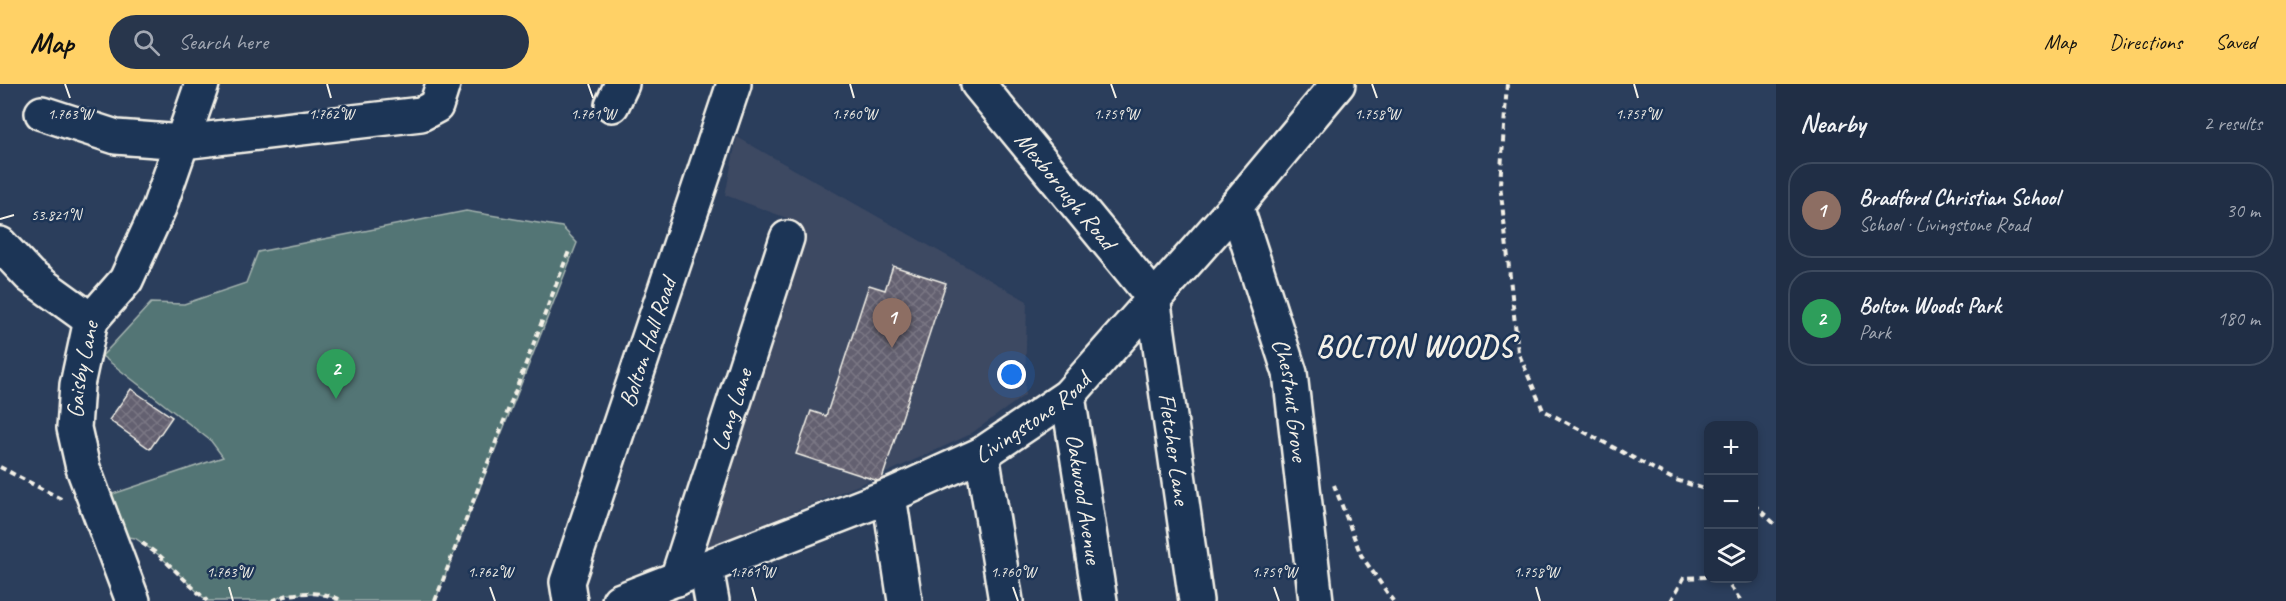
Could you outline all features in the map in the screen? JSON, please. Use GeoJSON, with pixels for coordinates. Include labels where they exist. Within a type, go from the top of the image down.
{"type":"FeatureCollection","features":[{"type":"Feature","properties":{"kind":"street","name":"Gaisby Lane"},"geometry":{"type":"LineString","coordinates":[[133,601],[83,468],[74,428],[77,385],[91,320],[126,280],[159,208],[202,84]]}},
{"type":"Feature","properties":{"kind":"street"},"geometry":{"type":"LineString","coordinates":[[42,113],[116,137],[183,142],[421,114],[436,106],[442,84]]}},
{"type":"Feature","properties":{"kind":"street","name":"Bolton Hall Road"},"geometry":{"type":"LineString","coordinates":[[570,601],[567,582],[734,84]]}},
{"type":"Feature","properties":{"kind":"street","name":"Mexborough Road"},"geometry":{"type":"LineString","coordinates":[[978,84],[1153,297]]}},
{"type":"Feature","properties":{"kind":"street","name":"Livingstone Road"},"geometry":{"type":"LineString","coordinates":[[619,601],[889,496],[982,454],[1068,396],[1153,297],[1236,206],[1338,84]]}},
{"type":"Feature","properties":{"kind":"street","name":"Chestnut Grove"},"geometry":{"type":"LineString","coordinates":[[1236,206],[1290,373],[1316,601]]}},
{"type":"Feature","properties":{"kind":"street","name":"Lang Lane"},"geometry":{"type":"LineString","coordinates":[[691,573],[787,238]]}},
{"type":"Feature","properties":{"kind":"street"},"geometry":{"type":"LineString","coordinates":[[0,244],[30,276],[91,320]]}},
{"type":"Feature","properties":{"kind":"street","name":"Fletcher Lane"},"geometry":{"type":"LineString","coordinates":[[1153,297],[1196,601]]}},
{"type":"Feature","properties":{"kind":"street","name":"Oakwood Avenue"},"geometry":{"type":"LineString","coordinates":[[1068,396],[1100,601]]}},
{"type":"Feature","properties":{"kind":"street"},"geometry":{"type":"LineString","coordinates":[[982,454],[1006,601]]}},
{"type":"Feature","properties":{"kind":"street"},"geometry":{"type":"LineString","coordinates":[[889,496],[905,601]]}},
{"type":"Feature","properties":{"kind":"street"},"geometry":{"type":"LineString","coordinates":[[691,573],[712,601]]}},
{"type":"Feature","properties":{"kind":"path"},"geometry":{"type":"LineString","coordinates":[[1507,84],[1500,184],[1518,352],[1543,410],[1673,479],[1704,489]]}},
{"type":"Feature","properties":{"kind":"path"},"geometry":{"type":"LineString","coordinates":[[435,601],[569,251]]}},
{"type":"Feature","properties":{"kind":"path"},"geometry":{"type":"LineString","coordinates":[[0,467],[105,527],[135,538],[159,555],[207,601]]}},
{"type":"Feature","properties":{"kind":"path"},"geometry":{"type":"LineString","coordinates":[[1332,480],[1361,555],[1393,601]]}},
{"type":"Feature","properties":{"kind":"path"},"geometry":{"type":"LineString","coordinates":[[1758,509],[1776,525]]}},
{"type":"Feature","properties":{"kind":"path"},"geometry":{"type":"LineString","coordinates":[[1671,601],[1684,578],[1704,577]]}},
{"type":"Feature","properties":{"kind":"path"},"geometry":{"type":"LineString","coordinates":[[1727,583],[1742,601]]}},
{"type":"Feature","properties":{"kind":"path"},"geometry":{"type":"LineString","coordinates":[[272,601],[286,594],[319,594],[343,601]]}},
{"type":"Feature","properties":{"kind":"shaded area"},"geometry":{"type":"Polygon","coordinates":[[[737,137],[1027,301],[1025,395],[969,435],[866,482],[691,554],[800,223],[725,195],[737,137]]]}},
{"type":"Feature","properties":{"kind":"green space"},"geometry":{"type":"Polygon","coordinates":[[[466,211],[562,227],[577,243],[435,601],[335,601],[339,599],[319,594],[286,594],[272,601],[207,601],[159,555],[135,538],[108,534],[95,500],[223,457],[211,441],[102,356],[151,303],[184,304],[246,283],[258,252],[466,211]]]}},
{"type":"Feature","properties":{"kind":"building"},"geometry":{"type":"Polygon","coordinates":[[[893,266],[946,283],[881,482],[796,454],[811,411],[826,416],[869,285],[885,290],[893,266]]]}},
{"type":"Feature","properties":{"kind":"building"},"geometry":{"type":"Polygon","coordinates":[[[131,389],[172,417],[150,449],[109,420],[131,389]]]}},
{"type":"Feature","properties":{"kind":"place","name":"Bradford Christian School"},"geometry":{"type":"Point","coordinates":[892,348]}},
{"type":"Feature","properties":{"kind":"place","name":"Bolton Woods Park"},"geometry":{"type":"Point","coordinates":[336,399]}},
{"type":"Feature","properties":{"kind":"district","name":"BOLTON WOODS"},"geometry":{"type":"Point","coordinates":[1415,346]}}]}
